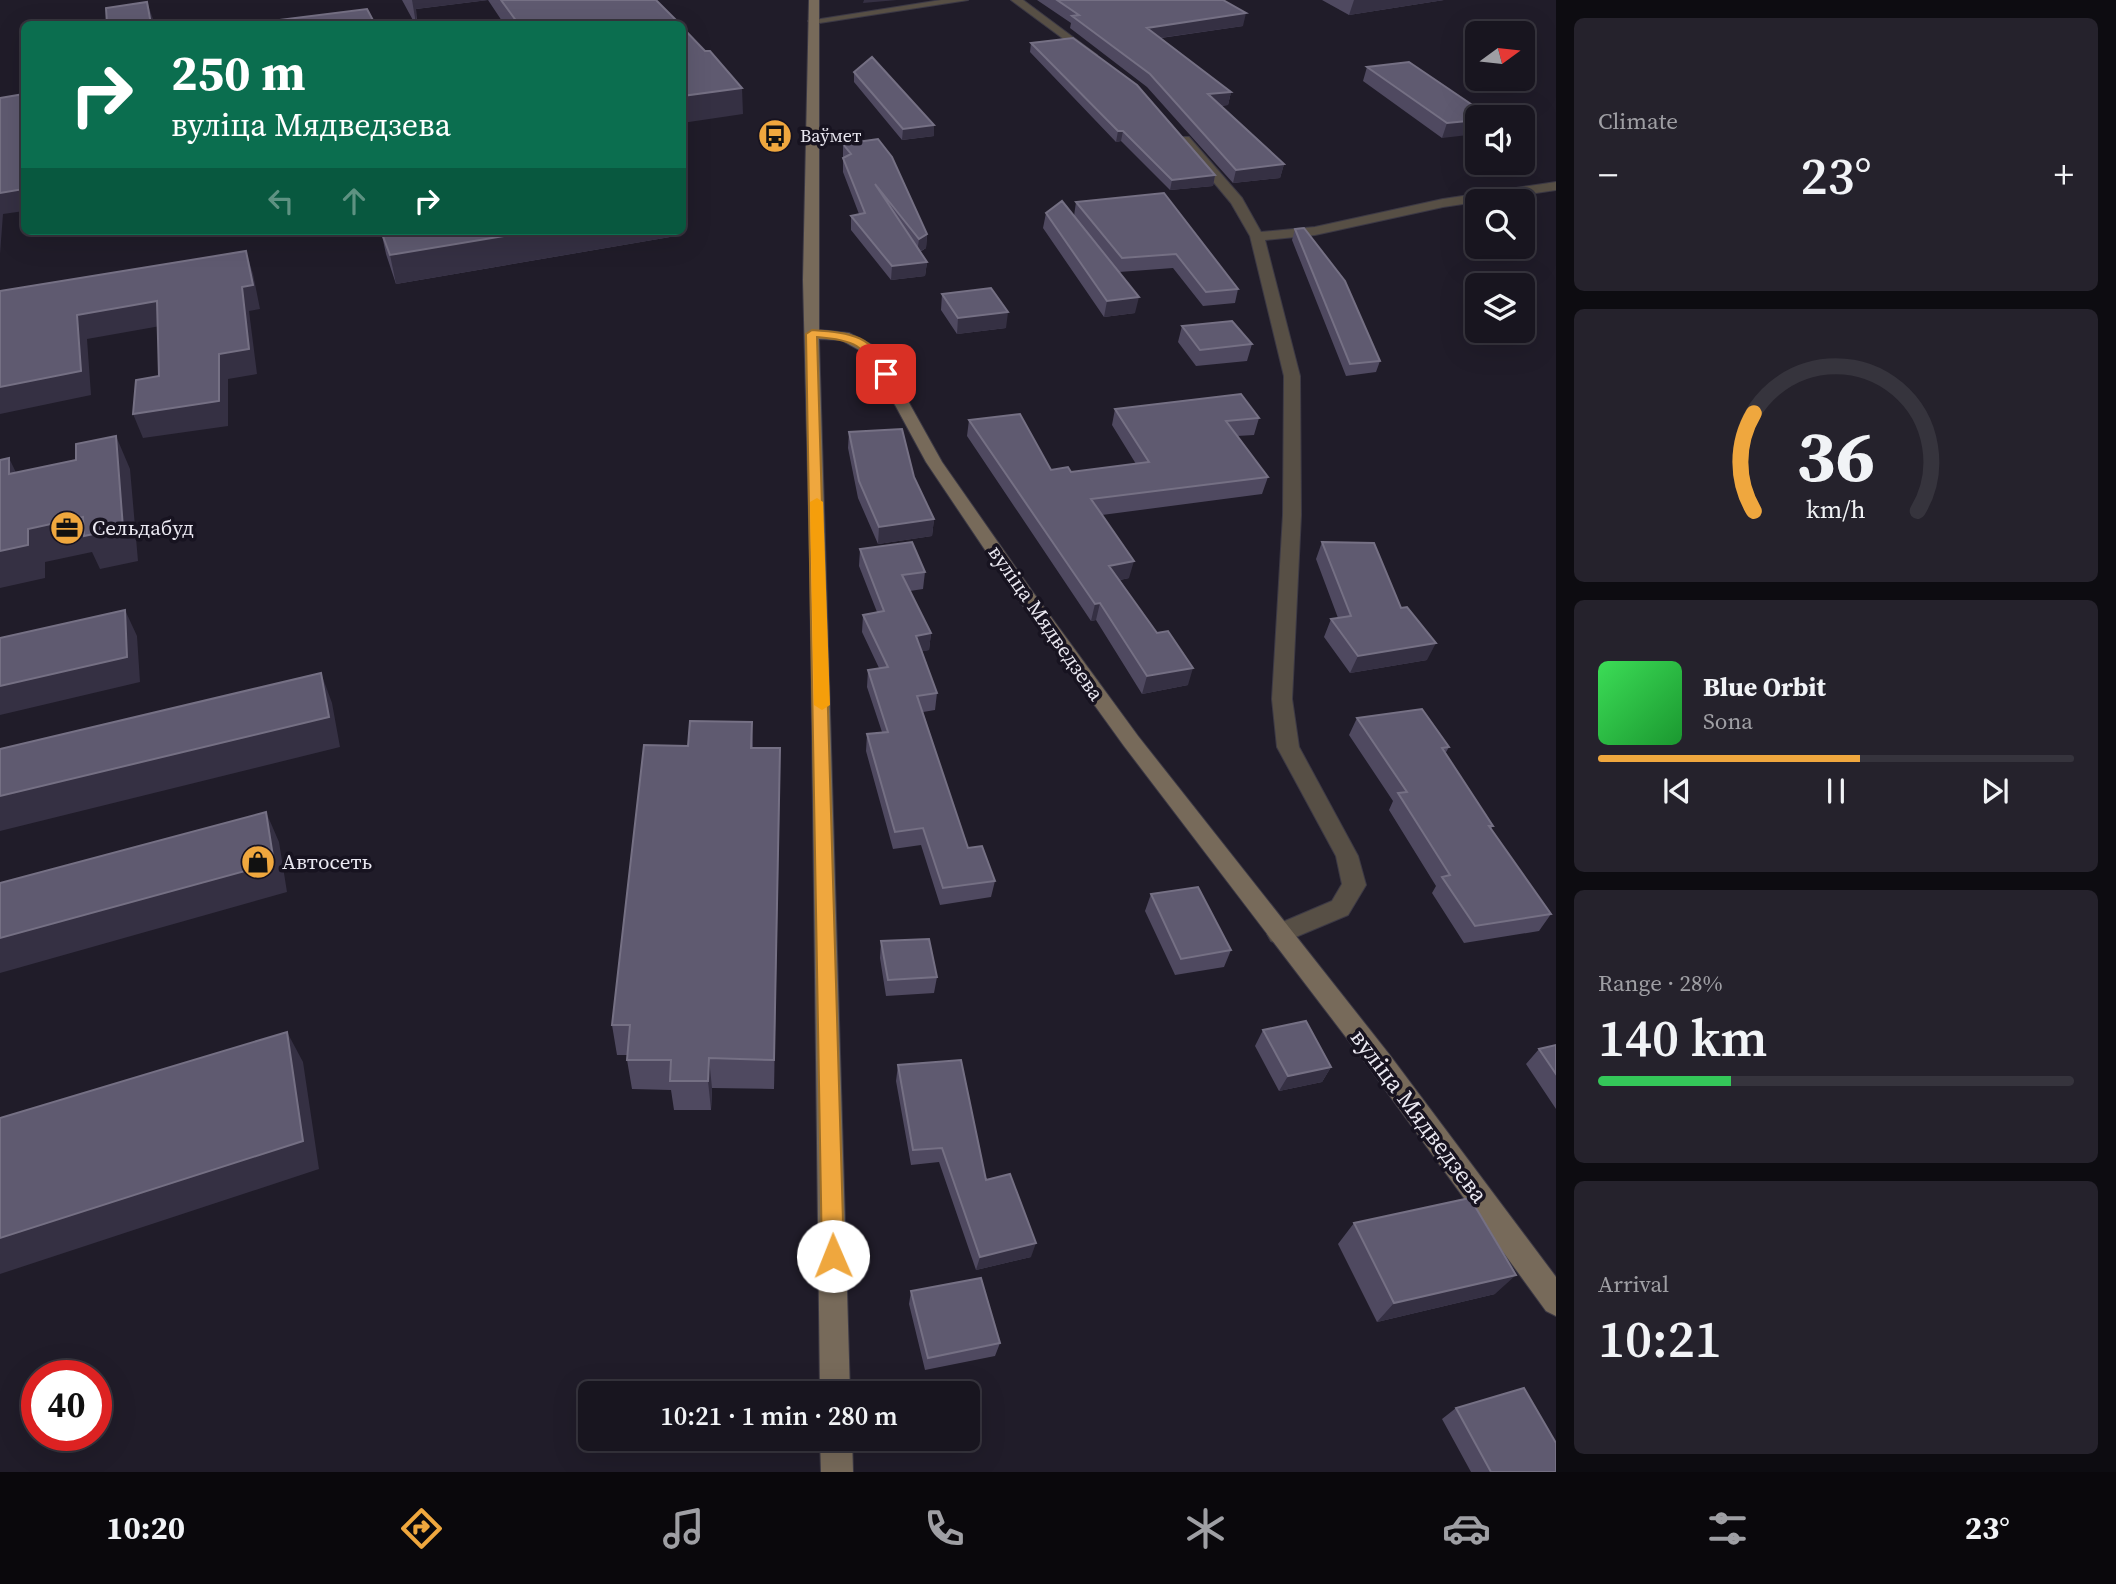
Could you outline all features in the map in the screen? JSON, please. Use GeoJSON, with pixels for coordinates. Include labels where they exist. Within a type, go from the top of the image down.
{"type":"FeatureCollection","features":[{"type":"Feature","properties":{"kind":"street"},"geometry":{"type":"LineString","coordinates":[[814,0],[809,204],[835,1381]]}},
{"type":"Feature","properties":{"kind":"street"},"geometry":{"type":"LineString","coordinates":[[813,22],[964,0]]}},
{"type":"Feature","properties":{"kind":"street"},"geometry":{"type":"LineString","coordinates":[[1016,0],[1108,67]]}},
{"type":"Feature","properties":{"kind":"street"},"geometry":{"type":"LineString","coordinates":[[1180,135],[1237,201],[1257,236],[1292,376],[1292,515],[1282,699],[1288,747],[1348,856],[1354,885],[1340,908],[1279,933]]}},
{"type":"Feature","properties":{"kind":"street"},"geometry":{"type":"LineString","coordinates":[[1257,236],[1292,236],[1357,224],[1404,210],[1556,186]]}},
{"type":"Feature","properties":{"kind":"street","name":"вуліца Мядведзева"},"geometry":{"type":"LineString","coordinates":[[812,334],[844,335],[874,352],[933,462],[1017,584],[1131,741],[1380,1062],[1556,1301]]}},
{"type":"Feature","properties":{"kind":"street"},"geometry":{"type":"LineString","coordinates":[[836,1451],[837,1472]]}},
{"type":"Feature","properties":{"kind":"building"},"geometry":{"type":"Polygon","coordinates":[[[501,0],[656,0],[677,21],[516,21],[501,0]]]}},
{"type":"Feature","properties":{"kind":"building"},"geometry":{"type":"Polygon","coordinates":[[[1057,0],[1223,0],[1246,13],[1147,28],[1231,92],[1208,94],[1284,164],[1236,170],[1150,74],[1072,16],[1079,15],[1057,0]]]}},
{"type":"Feature","properties":{"kind":"building"},"geometry":{"type":"Polygon","coordinates":[[[147,2],[150,21],[107,21],[106,8],[147,2]]]}},
{"type":"Feature","properties":{"kind":"building"},"geometry":{"type":"Polygon","coordinates":[[[367,9],[373,21],[271,21],[367,9]]]}},
{"type":"Feature","properties":{"kind":"building"},"geometry":{"type":"Polygon","coordinates":[[[686,31],[705,51],[710,51],[742,88],[686,95],[686,31]]]}},
{"type":"Feature","properties":{"kind":"building"},"geometry":{"type":"Polygon","coordinates":[[[1073,38],[1137,85],[1215,175],[1172,180],[1123,131],[1118,131],[1031,43],[1073,38]]]}},
{"type":"Feature","properties":{"kind":"building"},"geometry":{"type":"Polygon","coordinates":[[[872,57],[934,125],[903,129],[854,72],[872,57]]]}},
{"type":"Feature","properties":{"kind":"building"},"geometry":{"type":"Polygon","coordinates":[[[1409,62],[1472,105],[1465,105],[1465,121],[1447,123],[1367,67],[1409,62]]]}},
{"type":"Feature","properties":{"kind":"building"},"geometry":{"type":"Polygon","coordinates":[[[21,94],[21,190],[0,193],[0,98],[21,94]]]}},
{"type":"Feature","properties":{"kind":"building"},"geometry":{"type":"Polygon","coordinates":[[[878,139],[892,157],[927,234],[919,239],[875,184],[927,262],[892,266],[851,216],[865,213],[843,158],[851,154],[843,144],[878,139]]]}},
{"type":"Feature","properties":{"kind":"building"},"geometry":{"type":"Polygon","coordinates":[[[1164,193],[1238,289],[1206,292],[1176,254],[1122,258],[1076,202],[1164,193]]]}},
{"type":"Feature","properties":{"kind":"building"},"geometry":{"type":"Polygon","coordinates":[[[1062,201],[1139,297],[1107,301],[1046,213],[1062,201]]]}},
{"type":"Feature","properties":{"kind":"building"},"geometry":{"type":"Polygon","coordinates":[[[1304,228],[1345,281],[1380,361],[1350,364],[1295,229],[1304,228]]]}},
{"type":"Feature","properties":{"kind":"building"},"geometry":{"type":"Polygon","coordinates":[[[382,235],[510,235],[390,255],[382,235]]]}},
{"type":"Feature","properties":{"kind":"building"},"geometry":{"type":"Polygon","coordinates":[[[246,251],[253,285],[242,287],[249,349],[219,354],[219,401],[133,414],[136,380],[159,376],[157,301],[77,315],[81,371],[0,387],[0,291],[246,251]]]}},
{"type":"Feature","properties":{"kind":"building"},"geometry":{"type":"Polygon","coordinates":[[[991,288],[1008,312],[958,318],[942,294],[991,288]]]}},
{"type":"Feature","properties":{"kind":"building"},"geometry":{"type":"Polygon","coordinates":[[[1232,321],[1252,344],[1200,350],[1182,326],[1232,321]]]}},
{"type":"Feature","properties":{"kind":"building"},"geometry":{"type":"Polygon","coordinates":[[[1241,394],[1259,418],[1226,421],[1268,477],[1091,499],[1134,561],[1109,566],[1157,633],[1168,631],[1193,668],[1147,676],[1100,603],[1095,604],[969,420],[1020,414],[1051,470],[1068,467],[1071,472],[1149,462],[1115,409],[1241,394]]]}},
{"type":"Feature","properties":{"kind":"building"},"geometry":{"type":"Polygon","coordinates":[[[902,429],[914,477],[934,519],[879,527],[859,481],[849,432],[902,429]]]}},
{"type":"Feature","properties":{"kind":"building"},"geometry":{"type":"Polygon","coordinates":[[[116,436],[123,528],[84,536],[83,517],[28,529],[28,545],[0,551],[0,460],[9,458],[9,474],[76,460],[76,444],[116,436]]]}},
{"type":"Feature","properties":{"kind":"building"},"geometry":{"type":"Polygon","coordinates":[[[912,542],[925,572],[902,575],[931,633],[916,636],[937,693],[917,696],[968,848],[982,846],[995,881],[943,888],[923,828],[895,832],[867,734],[888,732],[868,670],[888,667],[863,615],[884,611],[860,549],[912,542]]]}},
{"type":"Feature","properties":{"kind":"building"},"geometry":{"type":"Polygon","coordinates":[[[1322,542],[1374,543],[1401,608],[1407,607],[1436,643],[1358,656],[1331,619],[1351,616],[1322,542]]]}},
{"type":"Feature","properties":{"kind":"building"},"geometry":{"type":"Polygon","coordinates":[[[125,610],[127,657],[0,686],[0,638],[125,610]]]}},
{"type":"Feature","properties":{"kind":"building"},"geometry":{"type":"Polygon","coordinates":[[[321,673],[329,717],[0,796],[0,749],[321,673]]]}},
{"type":"Feature","properties":{"kind":"building"},"geometry":{"type":"Polygon","coordinates":[[[1422,709],[1449,747],[1442,748],[1493,826],[1489,826],[1551,914],[1475,926],[1442,877],[1450,875],[1398,793],[1407,792],[1357,718],[1422,709]]]}},
{"type":"Feature","properties":{"kind":"building"},"geometry":{"type":"Polygon","coordinates":[[[690,721],[752,722],[751,748],[780,748],[774,1060],[709,1058],[708,1081],[670,1081],[671,1060],[627,1060],[630,1025],[612,1025],[644,745],[688,746],[690,721]]]}},
{"type":"Feature","properties":{"kind":"building"},"geometry":{"type":"Polygon","coordinates":[[[266,812],[274,863],[0,938],[0,883],[266,812]]]}},
{"type":"Feature","properties":{"kind":"building"},"geometry":{"type":"Polygon","coordinates":[[[1198,887],[1231,950],[1181,959],[1151,894],[1198,887]]]}},
{"type":"Feature","properties":{"kind":"building"},"geometry":{"type":"Polygon","coordinates":[[[929,939],[937,977],[888,980],[881,941],[929,939]]]}},
{"type":"Feature","properties":{"kind":"building"},"geometry":{"type":"Polygon","coordinates":[[[1306,1021],[1331,1067],[1288,1076],[1263,1030],[1306,1021]]]}},
{"type":"Feature","properties":{"kind":"building"},"geometry":{"type":"Polygon","coordinates":[[[287,1032],[303,1141],[0,1238],[0,1118],[287,1032]]]}},
{"type":"Feature","properties":{"kind":"building"},"geometry":{"type":"Polygon","coordinates":[[[1556,1045],[1556,1074],[1539,1049],[1556,1045]]]}},
{"type":"Feature","properties":{"kind":"building"},"geometry":{"type":"Polygon","coordinates":[[[961,1060],[986,1180],[1010,1174],[1036,1243],[980,1257],[942,1148],[913,1150],[898,1065],[961,1060]]]}},
{"type":"Feature","properties":{"kind":"building"},"geometry":{"type":"Polygon","coordinates":[[[1470,1198],[1516,1275],[1394,1303],[1354,1223],[1470,1198]]]}},
{"type":"Feature","properties":{"kind":"building"},"geometry":{"type":"Polygon","coordinates":[[[981,1278],[1000,1343],[928,1358],[911,1291],[981,1278]]]}},
{"type":"Feature","properties":{"kind":"building"},"geometry":{"type":"Polygon","coordinates":[[[1524,1388],[1556,1443],[1556,1472],[1491,1472],[1456,1408],[1524,1388]]]}},
{"type":"Feature","properties":{"kind":"slow traffic"},"geometry":{"type":"LineString","coordinates":[[817,502],[822,705]]}},
{"type":"Feature","properties":{"kind":"place","name":"Ваўмет"},"geometry":{"type":"Point","coordinates":[775,136]}},
{"type":"Feature","properties":{"kind":"place","name":"Сельдабуд"},"geometry":{"type":"Point","coordinates":[67,528]}},
{"type":"Feature","properties":{"kind":"place","name":"Автосеть"},"geometry":{"type":"Point","coordinates":[258,862]}},
{"type":"Feature","properties":{"kind":"route"},"geometry":{"type":"LineString","coordinates":[[833,1256],[812,334],[844,335],[858,341],[874,352],[886,374]]}}]}
